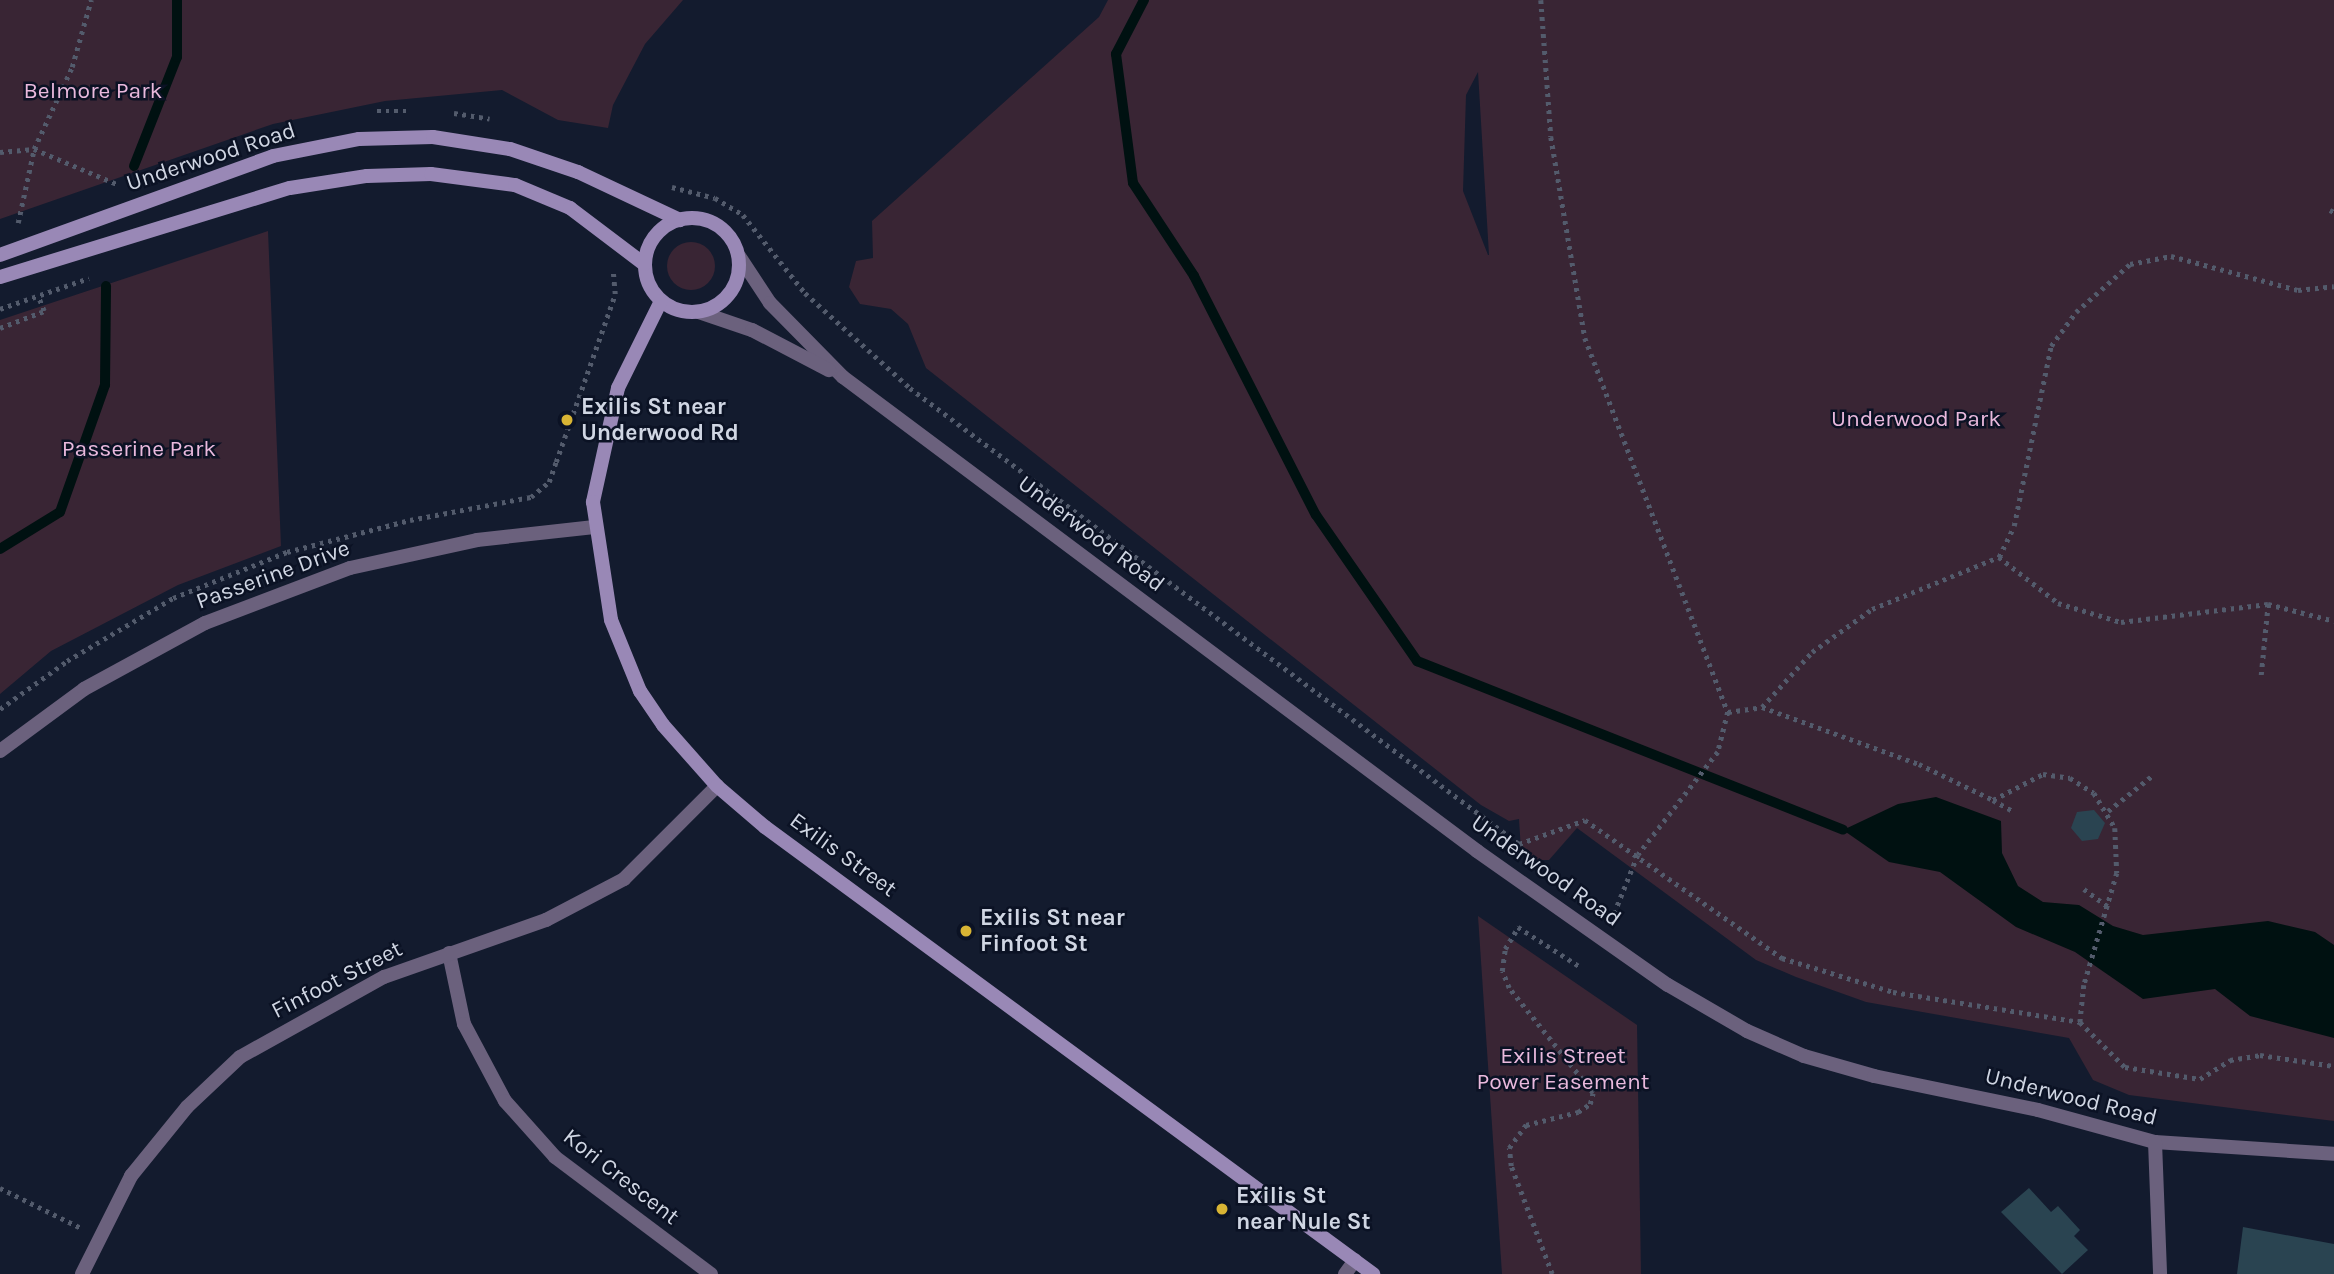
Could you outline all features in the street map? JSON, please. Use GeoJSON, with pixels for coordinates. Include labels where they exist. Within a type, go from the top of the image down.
{"type":"FeatureCollection","features":[{"type":"Feature","properties":{"kind":"street","name":"Underwood Road"},"geometry":{"type":"LineString","coordinates":[[0,255],[272,156],[359,139],[433,137],[510,149],[579,172],[680,220],[717,225],[770,303],[843,377],[1466,843],[1680,992],[1804,1056],[2155,1142],[2334,1154]]}},
{"type":"Feature","properties":{"kind":"street"},"geometry":{"type":"LineString","coordinates":[[0,277],[290,188],[367,176],[431,174],[515,185],[570,208],[645,264]]}},
{"type":"Feature","properties":{"kind":"street"},"geometry":{"type":"LineString","coordinates":[[662,301],[651,289],[645,264],[652,241],[680,220]]}},
{"type":"Feature","properties":{"kind":"street"},"geometry":{"type":"LineString","coordinates":[[699,312],[722,302],[733,290],[739,256]]}},
{"type":"Feature","properties":{"kind":"street","name":"Underwood Road"},"geometry":{"type":"LineString","coordinates":[[662,301],[752,330],[843,377]]}},
{"type":"Feature","properties":{"kind":"street","name":"Exilis Street"},"geometry":{"type":"LineString","coordinates":[[662,301],[608,417],[597,468],[594,527],[605,595],[622,653],[663,725],[717,786],[1373,1274]]}},
{"type":"Feature","properties":{"kind":"street","name":"Passerine Drive"},"geometry":{"type":"LineString","coordinates":[[0,751],[84,689],[205,622],[326,577],[477,540],[594,527]]}},
{"type":"Feature","properties":{"kind":"street","name":"Finfoot Street"},"geometry":{"type":"LineString","coordinates":[[82,1274],[131,1177],[187,1107],[240,1057],[384,977],[546,919],[624,879],[717,786]]}},
{"type":"Feature","properties":{"kind":"street","name":"Kori Crescent"},"geometry":{"type":"LineString","coordinates":[[449,953],[464,1024],[505,1101],[555,1157],[711,1274]]}},
{"type":"Feature","properties":{"kind":"street"},"geometry":{"type":"LineString","coordinates":[[2155,1142],[2160,1274]]}},
{"type":"Feature","properties":{"kind":"street"},"geometry":{"type":"LineString","coordinates":[[1345,1274],[1355,1260]]}},
{"type":"Feature","properties":{"kind":"path"},"geometry":{"type":"LineString","coordinates":[[30,216],[18,221],[34,149],[72,68],[91,0]]}},
{"type":"Feature","properties":{"kind":"path"},"geometry":{"type":"LineString","coordinates":[[1541,0],[1551,137],[1585,338],[1728,712],[1718,752],[1638,855],[1615,912]]}},
{"type":"Feature","properties":{"kind":"path"},"geometry":{"type":"LineString","coordinates":[[362,112],[422,111]]}},
{"type":"Feature","properties":{"kind":"path"},"geometry":{"type":"LineString","coordinates":[[445,113],[495,120]]}},
{"type":"Feature","properties":{"kind":"path"},"geometry":{"type":"LineString","coordinates":[[0,152],[34,149],[117,184]]}},
{"type":"Feature","properties":{"kind":"path"},"geometry":{"type":"LineString","coordinates":[[105,189],[131,180]]}},
{"type":"Feature","properties":{"kind":"path"},"geometry":{"type":"LineString","coordinates":[[662,183],[715,198],[743,215],[805,293],[910,388],[1519,844],[1585,820],[1782,958],[1892,992],[2080,1022],[2125,1067],[2200,1079],[2230,1060],[2260,1055],[2334,1066]]}},
{"type":"Feature","properties":{"kind":"path"},"geometry":{"type":"LineString","coordinates":[[1762,707],[1812,652],[1872,609],[1999,557],[2017,516],[2051,346],[2076,312],[2130,264],[2171,256],[2291,288],[2334,286]]}},
{"type":"Feature","properties":{"kind":"path"},"geometry":{"type":"LineString","coordinates":[[0,709],[68,661],[173,598],[287,552],[410,520],[531,497],[549,482],[605,324],[615,294],[610,263]]}},
{"type":"Feature","properties":{"kind":"path"},"geometry":{"type":"LineString","coordinates":[[0,309],[101,274]]}},
{"type":"Feature","properties":{"kind":"path"},"geometry":{"type":"LineString","coordinates":[[1999,557],[2058,603],[2121,622],[2268,604],[2334,621]]}},
{"type":"Feature","properties":{"kind":"path"},"geometry":{"type":"LineString","coordinates":[[2261,675],[2268,604]]}},
{"type":"Feature","properties":{"kind":"path"},"geometry":{"type":"LineString","coordinates":[[1728,712],[1762,707],[1919,764],[2013,811]]}},
{"type":"Feature","properties":{"kind":"path"},"geometry":{"type":"LineString","coordinates":[[1993,800],[2018,783],[2043,775],[2070,779],[2094,793],[2108,811],[2119,850],[2108,916],[2090,968],[2080,1022]]}},
{"type":"Feature","properties":{"kind":"path"},"geometry":{"type":"LineString","coordinates":[[2108,811],[2153,775]]}},
{"type":"Feature","properties":{"kind":"path"},"geometry":{"type":"LineString","coordinates":[[2084,890],[2109,907]]}},
{"type":"Feature","properties":{"kind":"path"},"geometry":{"type":"LineString","coordinates":[[1552,1274],[1511,1166],[1509,1148],[1526,1125],[1578,1112],[1590,1104],[1593,1093],[1508,988],[1502,971],[1505,949],[1518,927],[1579,966]]}},
{"type":"Feature","properties":{"kind":"path"},"geometry":{"type":"LineString","coordinates":[[0,1188],[99,1237]]}},
{"type":"Feature","properties":{"kind":"green space","name":"Belmore Park"},"geometry":{"type":"Polygon","coordinates":[[[0,0],[683,0],[645,44],[613,105],[608,128],[558,120],[502,90],[385,101],[273,124],[0,219],[0,0]]]}},
{"type":"Feature","properties":{"kind":"green space","name":"Underwood Park"},"geometry":{"type":"Polygon","coordinates":[[[1108,0],[2334,0],[2334,1121],[2129,1095],[2093,1080],[2069,1038],[1866,1002],[1796,977],[1756,960],[1577,828],[1549,860],[1534,860],[1521,850],[1519,819],[1509,821],[1481,805],[926,368],[908,324],[891,309],[860,304],[849,287],[856,261],[873,258],[872,221],[1099,17],[1108,0]],[[1478,72],[1466,95],[1463,191],[1489,255],[1478,72]]]}},
{"type":"Feature","properties":{"kind":"green space","name":"Passerine Park"},"geometry":{"type":"Polygon","coordinates":[[[268,231],[281,546],[178,585],[51,651],[0,694],[0,320],[268,231]]]}},
{"type":"Feature","properties":{"kind":"green space"},"geometry":{"type":"Polygon","coordinates":[[[691,242],[708,249],[715,266],[708,283],[691,290],[674,283],[667,266],[674,249],[691,242]]]}},
{"type":"Feature","properties":{"kind":"green space","name":"Exilis Street Power Easement"},"geometry":{"type":"Polygon","coordinates":[[[1478,916],[1637,1025],[1641,1274],[1502,1274],[1478,916]]]}},
{"type":"Feature","properties":{"kind":"shaded area"},"geometry":{"type":"Polygon","coordinates":[[[1936,797],[2001,821],[2002,853],[2018,886],[2043,902],[2079,905],[2113,926],[2143,935],[2268,921],[2315,932],[2334,945],[2334,1038],[2250,1016],[2215,989],[2143,999],[2075,952],[2016,927],[1940,872],[1889,862],[1843,830],[1898,804],[1936,797]]]}},
{"type":"Feature","properties":{"kind":"building"},"geometry":{"type":"Polygon","coordinates":[[[2094,810],[2105,823],[2098,839],[2082,841],[2071,828],[2077,812],[2094,810]]]}},
{"type":"Feature","properties":{"kind":"building"},"geometry":{"type":"Polygon","coordinates":[[[2029,1188],[2051,1212],[2058,1206],[2080,1230],[2074,1236],[2088,1250],[2062,1274],[2001,1212],[2029,1188]]]}},
{"type":"Feature","properties":{"kind":"building"},"geometry":{"type":"Polygon","coordinates":[[[2243,1227],[2334,1244],[2334,1274],[2237,1274],[2243,1227]]]}},
{"type":"Feature","properties":{"kind":"waterway"},"geometry":{"type":"LineString","coordinates":[[134,166],[177,57],[177,0]]}},
{"type":"Feature","properties":{"kind":"waterway"},"geometry":{"type":"LineString","coordinates":[[1144,0],[1116,54],[1133,183],[1194,276],[1316,515],[1417,661],[1843,830]]}},
{"type":"Feature","properties":{"kind":"waterway"},"geometry":{"type":"LineString","coordinates":[[0,549],[60,512],[105,385],[106,286]]}},
{"type":"Feature","properties":{"kind":"place","name":"Exilis St near Underwood Rd"},"geometry":{"type":"Point","coordinates":[567,420]}},
{"type":"Feature","properties":{"kind":"place","name":"Exilis St near Finfoot St"},"geometry":{"type":"Point","coordinates":[966,931]}},
{"type":"Feature","properties":{"kind":"place","name":"Exilis St near Nule St"},"geometry":{"type":"Point","coordinates":[1222,1209]}}]}
